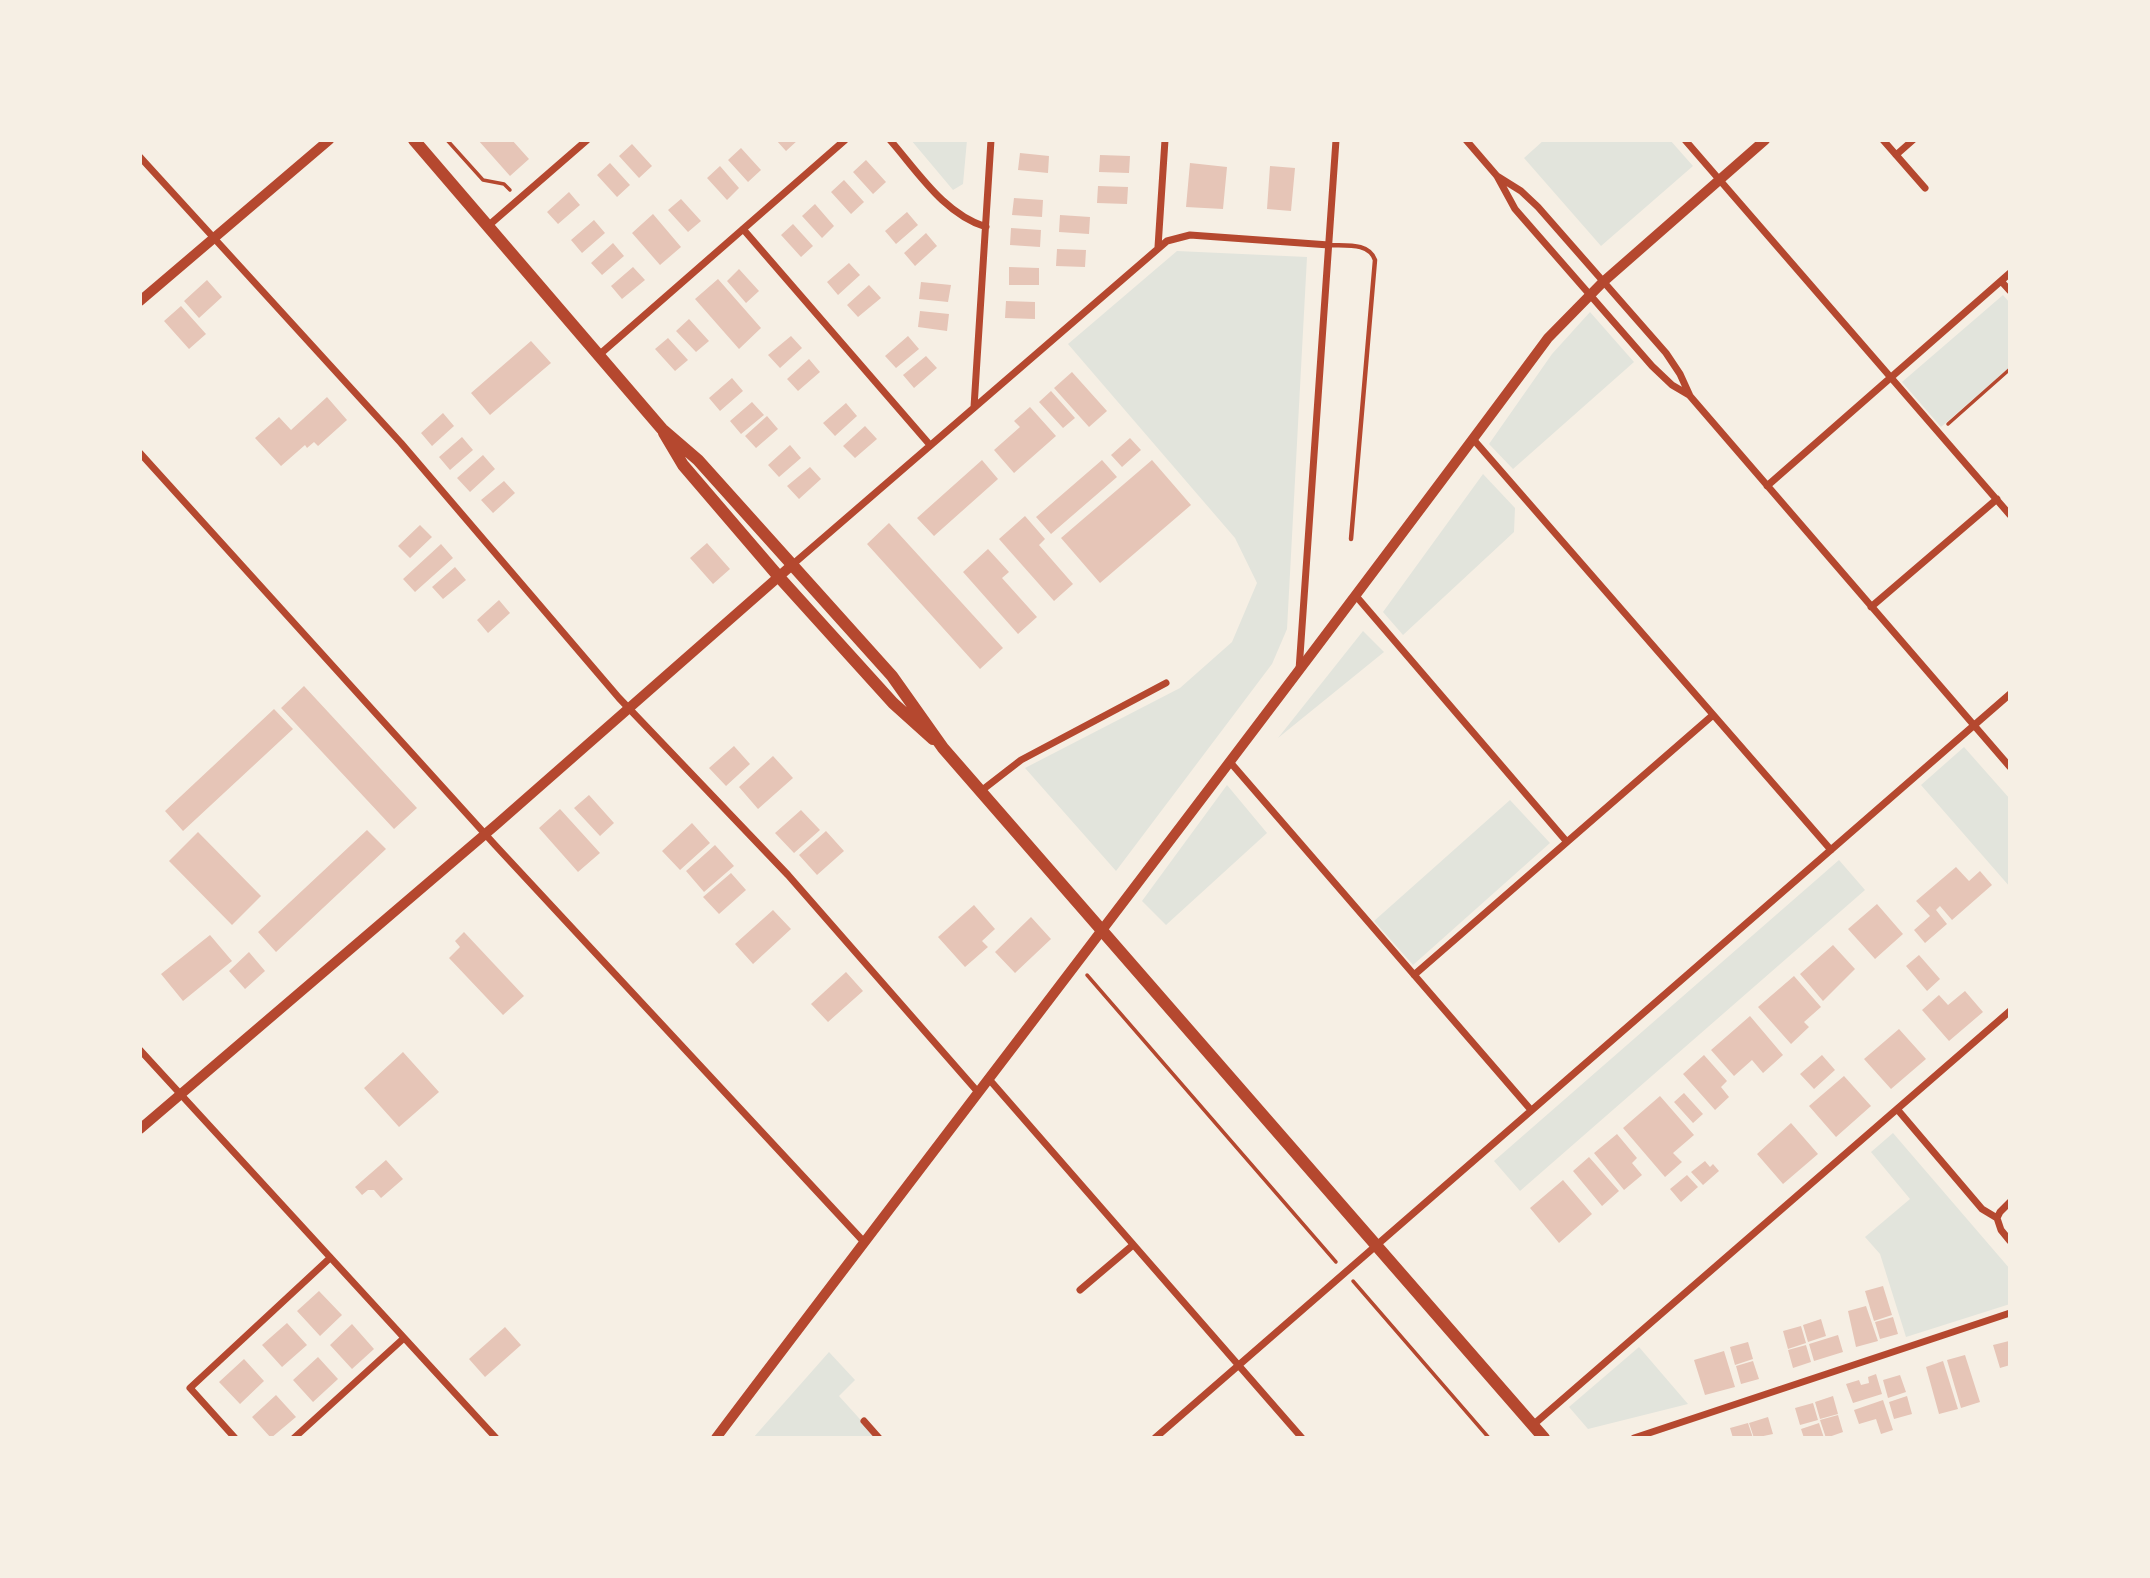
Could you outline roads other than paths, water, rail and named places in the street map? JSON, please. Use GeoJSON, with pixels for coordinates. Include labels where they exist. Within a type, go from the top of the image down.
{"type":"FeatureCollection","features":[{"type":"Feature","properties":{"kind":"main road"},"geometry":{"type":"LineString","coordinates":[[414,140],[662,429],[698,460],[892,676],[943,748],[1544,1438]]}},
{"type":"Feature","properties":{"kind":"main road"},"geometry":{"type":"LineString","coordinates":[[662,429],[683,465],[779,577],[893,703],[943,748]]}},
{"type":"Feature","properties":{"kind":"street"},"geometry":{"type":"LineString","coordinates":[[140,301],[329,140]]}},
{"type":"Feature","properties":{"kind":"street"},"geometry":{"type":"LineString","coordinates":[[488,226],[587,140]]}},
{"type":"Feature","properties":{"kind":"street"},"geometry":{"type":"LineString","coordinates":[[599,355],[845,140]]}},
{"type":"Feature","properties":{"kind":"street"},"geometry":{"type":"LineString","coordinates":[[890,140],[951,209],[969,221],[986,227]]}},
{"type":"Feature","properties":{"kind":"street"},"geometry":{"type":"LineString","coordinates":[[974,407],[992,140]]}},
{"type":"Feature","properties":{"kind":"street"},"geometry":{"type":"LineString","coordinates":[[1158,247],[1165,140]]}},
{"type":"Feature","properties":{"kind":"street"},"geometry":{"type":"LineString","coordinates":[[1299,670],[1336,140]]}},
{"type":"Feature","properties":{"kind":"street"},"geometry":{"type":"LineString","coordinates":[[1466,140],[1497,176],[1515,209],[1661,376],[1690,396],[2010,767]]}},
{"type":"Feature","properties":{"kind":"street"},"geometry":{"type":"LineString","coordinates":[[1685,140],[2010,514]]}},
{"type":"Feature","properties":{"kind":"street"},"geometry":{"type":"LineString","coordinates":[[721,1436],[977,1091],[1356,596],[1548,338],[1603,282],[1765,140]]}},
{"type":"Feature","properties":{"kind":"street"},"geometry":{"type":"LineString","coordinates":[[1883,140],[1925,188]]}},
{"type":"Feature","properties":{"kind":"street"},"geometry":{"type":"LineString","coordinates":[[1896,155],[1913,140]]}},
{"type":"Feature","properties":{"kind":"street"},"geometry":{"type":"LineString","coordinates":[[140,157],[401,443],[629,709],[779,866],[977,1091]]}},
{"type":"Feature","properties":{"kind":"street"},"geometry":{"type":"LineString","coordinates":[[1497,176],[1530,199],[1666,353],[1690,396]]}},
{"type":"Feature","properties":{"kind":"street"},"geometry":{"type":"LineString","coordinates":[[743,229],[930,445]]}},
{"type":"Feature","properties":{"kind":"street"},"geometry":{"type":"LineString","coordinates":[[140,1129],[485,834],[1158,247],[1175,238],[1191,235],[1329,245]]}},
{"type":"Feature","properties":{"kind":"street"},"geometry":{"type":"LineString","coordinates":[[1767,486],[2010,273]]}},
{"type":"Feature","properties":{"kind":"street"},"geometry":{"type":"LineString","coordinates":[[2001,281],[2010,291]]}},
{"type":"Feature","properties":{"kind":"street"},"geometry":{"type":"LineString","coordinates":[[1473,439],[1831,850]]}},
{"type":"Feature","properties":{"kind":"street"},"geometry":{"type":"LineString","coordinates":[[140,453],[485,834],[864,1242]]}},
{"type":"Feature","properties":{"kind":"street"},"geometry":{"type":"LineString","coordinates":[[1871,607],[1997,499]]}},
{"type":"Feature","properties":{"kind":"street"},"geometry":{"type":"LineString","coordinates":[[1356,596],[1567,842]]}},
{"type":"Feature","properties":{"kind":"street"},"geometry":{"type":"LineString","coordinates":[[981,791],[1021,760],[1166,683]]}},
{"type":"Feature","properties":{"kind":"street"},"geometry":{"type":"LineString","coordinates":[[1155,1438],[2010,694]]}},
{"type":"Feature","properties":{"kind":"street"},"geometry":{"type":"LineString","coordinates":[[1414,975],[1713,715]]}},
{"type":"Feature","properties":{"kind":"street"},"geometry":{"type":"LineString","coordinates":[[1230,762],[1531,1110]]}},
{"type":"Feature","properties":{"kind":"street"},"geometry":{"type":"LineString","coordinates":[[1533,1425],[2010,1011]]}},
{"type":"Feature","properties":{"kind":"street"},"geometry":{"type":"LineString","coordinates":[[140,1050],[496,1438]]}},
{"type":"Feature","properties":{"kind":"street"},"geometry":{"type":"LineString","coordinates":[[988,1077],[1302,1438]]}},
{"type":"Feature","properties":{"kind":"street"},"geometry":{"type":"LineString","coordinates":[[1897,1109],[1982,1209],[1997,1218],[2001,1230],[2010,1241]]}},
{"type":"Feature","properties":{"kind":"street"},"geometry":{"type":"LineString","coordinates":[[1997,1218],[2010,1202]]}},
{"type":"Feature","properties":{"kind":"street"},"geometry":{"type":"LineString","coordinates":[[1080,1290],[1133,1245]]}},
{"type":"Feature","properties":{"kind":"street"},"geometry":{"type":"LineString","coordinates":[[235,1438],[190,1388],[330,1258]]}},
{"type":"Feature","properties":{"kind":"street"},"geometry":{"type":"LineString","coordinates":[[1634,1438],[2010,1313]]}},
{"type":"Feature","properties":{"kind":"street"},"geometry":{"type":"LineString","coordinates":[[294,1438],[404,1338]]}},
{"type":"Feature","properties":{"kind":"street"},"geometry":{"type":"LineString","coordinates":[[864,1421],[878,1438]]}},
{"type":"Feature","properties":{"kind":"lane"},"geometry":{"type":"LineString","coordinates":[[1329,245],[1366,248],[1372,252],[1375,260],[1351,539]]}}]}
